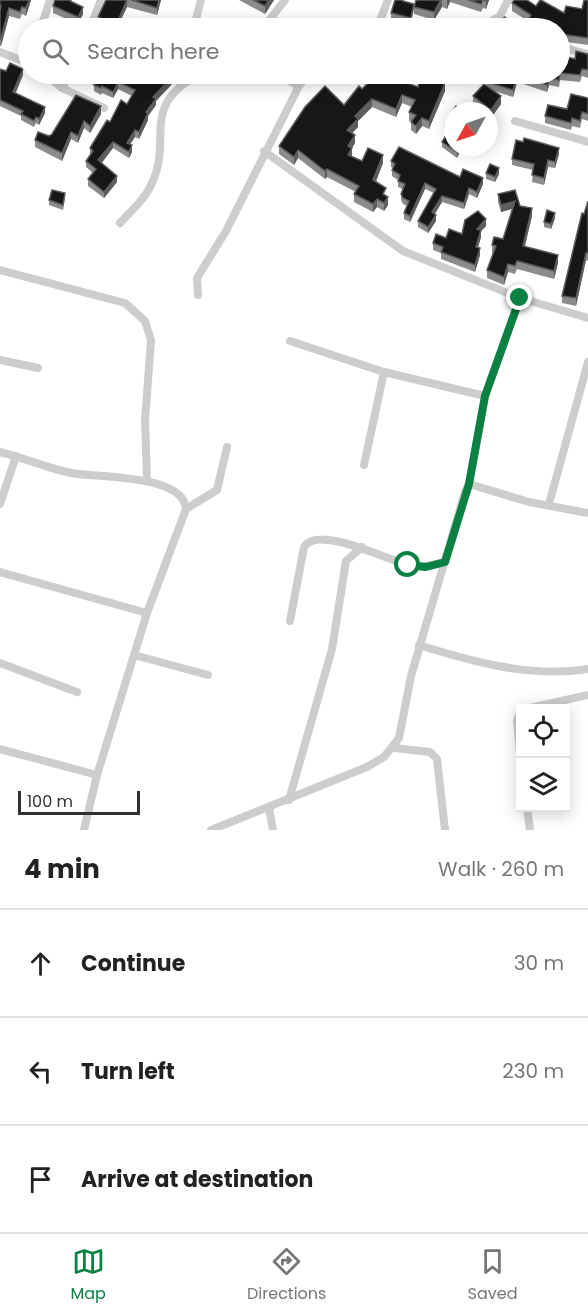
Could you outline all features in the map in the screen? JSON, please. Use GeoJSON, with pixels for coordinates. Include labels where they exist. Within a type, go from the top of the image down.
{"type":"FeatureCollection","features":[{"type":"Feature","properties":{"kind":"street"},"geometry":{"type":"LineString","coordinates":[[44,18],[50,0]]}},
{"type":"Feature","properties":{"kind":"street"},"geometry":{"type":"LineString","coordinates":[[94,18],[101,0]]}},
{"type":"Feature","properties":{"kind":"street"},"geometry":{"type":"LineString","coordinates":[[196,18],[201,0]]}},
{"type":"Feature","properties":{"kind":"street"},"geometry":{"type":"LineString","coordinates":[[271,18],[285,0]]}},
{"type":"Feature","properties":{"kind":"street"},"geometry":{"type":"LineString","coordinates":[[381,18],[388,0]]}},
{"type":"Feature","properties":{"kind":"street"},"geometry":{"type":"LineString","coordinates":[[497,18],[508,0]]}},
{"type":"Feature","properties":{"kind":"street"},"geometry":{"type":"LineString","coordinates":[[570,50],[588,54]]}},
{"type":"Feature","properties":{"kind":"street"},"geometry":{"type":"LineString","coordinates":[[0,52],[18,59]]}},
{"type":"Feature","properties":{"kind":"street"},"geometry":{"type":"LineString","coordinates":[[57,84],[104,108]]}},
{"type":"Feature","properties":{"kind":"street"},"geometry":{"type":"LineString","coordinates":[[62,88],[64,84]]}},
{"type":"Feature","properties":{"kind":"street"},"geometry":{"type":"LineString","coordinates":[[120,223],[152,184],[158,165],[159,125],[163,110],[173,94],[186,84]]}},
{"type":"Feature","properties":{"kind":"street"},"geometry":{"type":"LineString","coordinates":[[198,295],[198,278],[226,231],[264,151],[299,86],[295,84]]}},
{"type":"Feature","properties":{"kind":"street"},"geometry":{"type":"LineString","coordinates":[[515,121],[588,142]]}},
{"type":"Feature","properties":{"kind":"street"},"geometry":{"type":"LineString","coordinates":[[264,151],[403,251],[520,298],[588,318]]}},
{"type":"Feature","properties":{"kind":"street"},"geometry":{"type":"LineString","coordinates":[[0,270],[125,303],[145,321],[151,340],[145,421],[147,480]]}},
{"type":"Feature","properties":{"kind":"street"},"geometry":{"type":"LineString","coordinates":[[211,830],[367,767],[394,748],[399,738],[419,645],[469,484],[485,396],[520,298]]}},
{"type":"Feature","properties":{"kind":"street"},"geometry":{"type":"LineString","coordinates":[[290,341],[384,372],[485,396]]}},
{"type":"Feature","properties":{"kind":"street"},"geometry":{"type":"LineString","coordinates":[[0,360],[38,368]]}},
{"type":"Feature","properties":{"kind":"street"},"geometry":{"type":"LineString","coordinates":[[549,504],[588,362]]}},
{"type":"Feature","properties":{"kind":"street"},"geometry":{"type":"LineString","coordinates":[[364,465],[384,372]]}},
{"type":"Feature","properties":{"kind":"street"},"geometry":{"type":"LineString","coordinates":[[186,509],[217,490],[227,447]]}},
{"type":"Feature","properties":{"kind":"street"},"geometry":{"type":"LineString","coordinates":[[0,452],[70,473],[147,480],[182,495],[186,509],[147,613],[97,775],[84,830]]}},
{"type":"Feature","properties":{"kind":"street"},"geometry":{"type":"LineString","coordinates":[[0,504],[16,456]]}},
{"type":"Feature","properties":{"kind":"street"},"geometry":{"type":"LineString","coordinates":[[469,484],[529,502],[588,513]]}},
{"type":"Feature","properties":{"kind":"street"},"geometry":{"type":"LineString","coordinates":[[290,621],[304,547],[308,542],[317,539],[362,547],[408,565],[426,567],[445,562]]}},
{"type":"Feature","properties":{"kind":"street"},"geometry":{"type":"LineString","coordinates":[[289,800],[332,649],[346,561],[362,547]]}},
{"type":"Feature","properties":{"kind":"street"},"geometry":{"type":"LineString","coordinates":[[0,572],[147,613]]}},
{"type":"Feature","properties":{"kind":"street"},"geometry":{"type":"LineString","coordinates":[[419,645],[467,660],[526,671],[569,672],[588,669]]}},
{"type":"Feature","properties":{"kind":"street"},"geometry":{"type":"LineString","coordinates":[[134,655],[208,675]]}},
{"type":"Feature","properties":{"kind":"street"},"geometry":{"type":"LineString","coordinates":[[0,663],[77,692]]}},
{"type":"Feature","properties":{"kind":"street"},"geometry":{"type":"LineString","coordinates":[[549,704],[588,695]]}},
{"type":"Feature","properties":{"kind":"street"},"geometry":{"type":"LineString","coordinates":[[394,748],[430,752],[437,759],[445,830]]}},
{"type":"Feature","properties":{"kind":"street"},"geometry":{"type":"LineString","coordinates":[[0,749],[97,775]]}},
{"type":"Feature","properties":{"kind":"street"},"geometry":{"type":"LineString","coordinates":[[269,808],[273,830]]}},
{"type":"Feature","properties":{"kind":"street"},"geometry":{"type":"LineString","coordinates":[[528,812],[530,830]]}},
{"type":"Feature","properties":{"kind":"building"},"geometry":{"type":"Polygon","coordinates":[[[0,0],[29,0],[26,8],[22,7],[20,12],[9,8],[0,39],[1,6],[0,0]]]}},
{"type":"Feature","properties":{"kind":"building"},"geometry":{"type":"Polygon","coordinates":[[[55,0],[70,0],[83,7],[78,17],[53,6],[55,0]]]}},
{"type":"Feature","properties":{"kind":"building"},"geometry":{"type":"Polygon","coordinates":[[[106,0],[127,0],[119,18],[98,17],[106,0]]]}},
{"type":"Feature","properties":{"kind":"building"},"geometry":{"type":"Polygon","coordinates":[[[131,0],[159,0],[157,8],[131,0]]]}},
{"type":"Feature","properties":{"kind":"building"},"geometry":{"type":"Polygon","coordinates":[[[253,0],[269,0],[265,6],[253,0]]]}},
{"type":"Feature","properties":{"kind":"building"},"geometry":{"type":"Polygon","coordinates":[[[395,0],[414,4],[411,18],[391,13],[395,0]]]}},
{"type":"Feature","properties":{"kind":"building"},"geometry":{"type":"Polygon","coordinates":[[[416,0],[441,0],[434,12],[414,7],[416,0]]]}},
{"type":"Feature","properties":{"kind":"building"},"geometry":{"type":"Polygon","coordinates":[[[468,0],[483,0],[481,4],[468,0]]]}},
{"type":"Feature","properties":{"kind":"building"},"geometry":{"type":"Polygon","coordinates":[[[514,0],[527,0],[536,6],[541,0],[564,13],[566,6],[582,9],[584,0],[588,0],[588,38],[570,35],[570,18],[529,18],[531,15],[512,3],[514,0]]]}},
{"type":"Feature","properties":{"kind":"building"},"geometry":{"type":"Polygon","coordinates":[[[576,51],[588,54],[588,70],[582,69],[580,75],[570,74],[570,58],[575,59],[576,51]]]}},
{"type":"Feature","properties":{"kind":"building"},"geometry":{"type":"Polygon","coordinates":[[[10,63],[18,67],[18,80],[13,92],[45,107],[39,119],[36,117],[34,121],[21,114],[23,111],[0,100],[0,69],[6,71],[10,63]]]}},
{"type":"Feature","properties":{"kind":"building"},"geometry":{"type":"Polygon","coordinates":[[[117,84],[113,92],[102,86],[101,88],[94,85],[117,84]]]}},
{"type":"Feature","properties":{"kind":"building"},"geometry":{"type":"Polygon","coordinates":[[[122,84],[165,84],[153,97],[156,99],[146,112],[148,113],[139,132],[135,130],[127,143],[132,145],[129,152],[113,142],[98,160],[117,176],[104,192],[88,179],[96,169],[86,161],[93,151],[90,148],[107,120],[110,122],[121,100],[127,104],[135,90],[122,84]]]}},
{"type":"Feature","properties":{"kind":"building"},"geometry":{"type":"Polygon","coordinates":[[[367,84],[410,84],[418,87],[419,84],[445,84],[429,121],[422,118],[416,126],[411,122],[416,115],[409,112],[415,100],[402,95],[396,109],[372,99],[355,116],[358,119],[347,130],[355,135],[348,146],[352,148],[348,155],[362,161],[368,148],[383,155],[373,180],[386,188],[383,194],[388,197],[384,203],[377,199],[373,204],[354,194],[359,186],[327,169],[325,171],[298,150],[294,157],[279,146],[305,107],[325,86],[344,105],[359,86],[362,89],[367,84]]]}},
{"type":"Feature","properties":{"kind":"building"},"geometry":{"type":"Polygon","coordinates":[[[484,84],[501,96],[497,102],[481,102],[473,96],[484,84]]]}},
{"type":"Feature","properties":{"kind":"building"},"geometry":{"type":"Polygon","coordinates":[[[494,84],[515,84],[513,90],[494,84]]]}},
{"type":"Feature","properties":{"kind":"building"},"geometry":{"type":"Polygon","coordinates":[[[571,94],[588,98],[588,114],[582,112],[580,121],[572,118],[571,123],[545,116],[548,105],[567,109],[571,94]]]}},
{"type":"Feature","properties":{"kind":"building"},"geometry":{"type":"Polygon","coordinates":[[[76,95],[101,106],[90,126],[84,121],[78,136],[71,132],[62,153],[35,140],[38,132],[49,136],[52,134],[76,95]]]}},
{"type":"Feature","properties":{"kind":"building"},"geometry":{"type":"Polygon","coordinates":[[[524,138],[559,148],[555,162],[548,160],[544,178],[532,175],[534,164],[512,159],[516,140],[523,142],[524,138]]]}},
{"type":"Feature","properties":{"kind":"building"},"geometry":{"type":"Polygon","coordinates":[[[399,147],[460,177],[463,169],[483,178],[477,192],[469,188],[464,203],[442,196],[432,212],[436,215],[428,227],[418,221],[436,189],[425,183],[410,216],[404,213],[409,201],[401,194],[405,184],[398,181],[400,175],[392,170],[395,164],[391,161],[399,147]]]}},
{"type":"Feature","properties":{"kind":"building"},"geometry":{"type":"Polygon","coordinates":[[[490,164],[499,168],[495,177],[486,173],[490,164]]]}},
{"type":"Feature","properties":{"kind":"building"},"geometry":{"type":"Polygon","coordinates":[[[52,190],[65,193],[63,205],[49,200],[52,190]]]}},
{"type":"Feature","properties":{"kind":"building"},"geometry":{"type":"Polygon","coordinates":[[[515,190],[520,206],[532,208],[523,246],[558,255],[554,271],[517,261],[515,266],[508,264],[504,277],[487,270],[496,246],[492,245],[494,237],[503,239],[515,201],[501,205],[498,194],[515,190]]]}},
{"type":"Feature","properties":{"kind":"building"},"geometry":{"type":"Polygon","coordinates":[[[588,201],[588,253],[586,253],[576,298],[562,296],[582,213],[584,214],[588,201]]]}},
{"type":"Feature","properties":{"kind":"building"},"geometry":{"type":"Polygon","coordinates":[[[547,210],[555,213],[551,224],[544,222],[547,210]]]}},
{"type":"Feature","properties":{"kind":"building"},"geometry":{"type":"Polygon","coordinates":[[[478,211],[486,219],[477,229],[481,230],[476,247],[480,248],[475,265],[441,252],[443,247],[433,243],[436,234],[446,238],[449,229],[462,234],[465,220],[478,211]]]}},
{"type":"Feature","properties":{"kind":"route"},"geometry":{"type":"LineString","coordinates":[[408,565],[426,567],[445,562],[469,484],[485,396],[520,298]]}}]}
